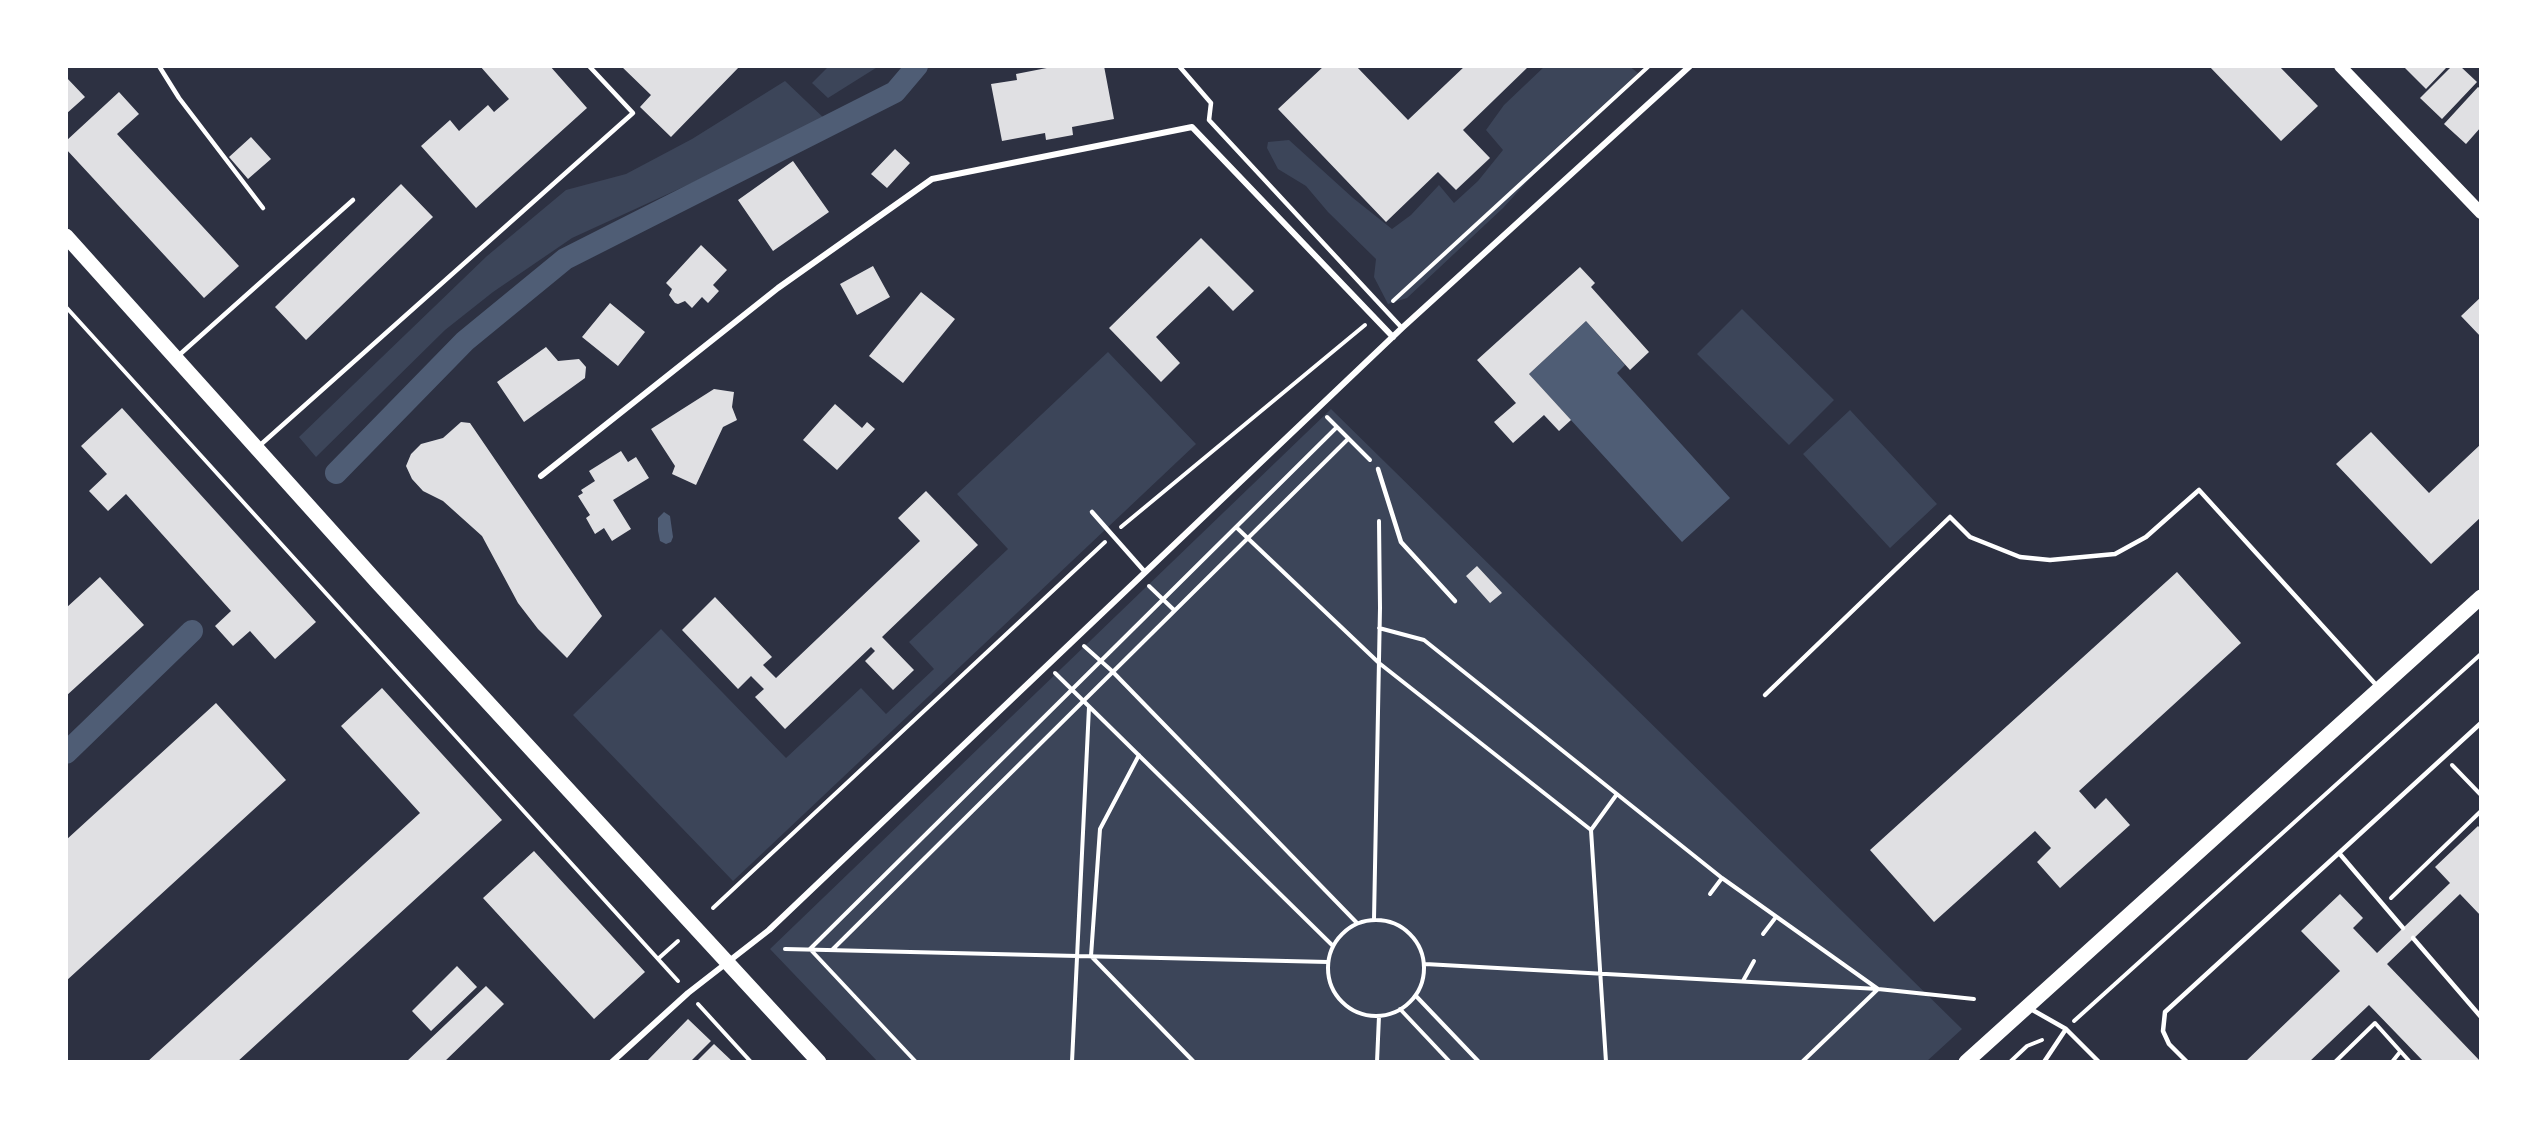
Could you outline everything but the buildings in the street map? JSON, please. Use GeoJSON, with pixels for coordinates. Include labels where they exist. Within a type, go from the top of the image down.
{"type":"FeatureCollection","features":[{"type":"Feature","properties":{"kind":"main road"},"geometry":{"type":"LineString","coordinates":[[2340,66],[2481,213]]}},
{"type":"Feature","properties":{"kind":"main road"},"geometry":{"type":"LineString","coordinates":[[66,236],[255,449],[819,1062]]}},
{"type":"Feature","properties":{"kind":"main road"},"geometry":{"type":"LineString","coordinates":[[1966,1062],[2481,597]]}},
{"type":"Feature","properties":{"kind":"street"},"geometry":{"type":"LineString","coordinates":[[612,1062],[688,993],[769,930],[1402,328],[1690,66]]}},
{"type":"Feature","properties":{"kind":"street"},"geometry":{"type":"LineString","coordinates":[[541,476],[778,288],[932,179],[1192,127],[1393,337]]}},
{"type":"Feature","properties":{"kind":"lane"},"geometry":{"type":"LineString","coordinates":[[159,66],[179,98],[263,208]]}},
{"type":"Feature","properties":{"kind":"lane"},"geometry":{"type":"LineString","coordinates":[[255,449],[633,113],[589,66]]}},
{"type":"Feature","properties":{"kind":"lane"},"geometry":{"type":"LineString","coordinates":[[1179,66],[1211,103],[1209,120],[1402,328]]}},
{"type":"Feature","properties":{"kind":"lane"},"geometry":{"type":"LineString","coordinates":[[176,358],[353,200]]}},
{"type":"Feature","properties":{"kind":"lane"},"geometry":{"type":"LineString","coordinates":[[1378,469],[1401,542],[1455,601]]}},
{"type":"Feature","properties":{"kind":"lane"},"geometry":{"type":"LineString","coordinates":[[1765,695],[1950,517],[1970,537],[2020,557],[2050,560],[2115,554],[2146,537],[2199,490],[2380,689]]}},
{"type":"Feature","properties":{"kind":"lane"},"geometry":{"type":"LineString","coordinates":[[1092,512],[1113,534],[1143,574]]}},
{"type":"Feature","properties":{"kind":"lane"},"geometry":{"type":"LineString","coordinates":[[2187,1062],[2169,1044],[2163,1031],[2165,1012],[2481,723]]}},
{"type":"Feature","properties":{"kind":"lane"},"geometry":{"type":"LineString","coordinates":[[2339,853],[2403,928]]}},
{"type":"Feature","properties":{"kind":"lane"},"geometry":{"type":"LineString","coordinates":[[2413,938],[2481,1017]]}},
{"type":"Feature","properties":{"kind":"lane"},"geometry":{"type":"LineString","coordinates":[[2026,1006],[2066,1029],[2099,1062]]}},
{"type":"Feature","properties":{"kind":"lane"},"geometry":{"type":"LineString","coordinates":[[2044,1062],[2066,1029]]}},
{"type":"Feature","properties":{"kind":"path"},"geometry":{"type":"LineString","coordinates":[[1384,309],[1649,66]]}},
{"type":"Feature","properties":{"kind":"path"},"geometry":{"type":"LineString","coordinates":[[66,307],[678,981]]}},
{"type":"Feature","properties":{"kind":"path"},"geometry":{"type":"LineString","coordinates":[[714,908],[1113,534],[1376,317]]}},
{"type":"Feature","properties":{"kind":"path"},"geometry":{"type":"LineString","coordinates":[[1318,408],[1378,469]]}},
{"type":"Feature","properties":{"kind":"path"},"geometry":{"type":"LineString","coordinates":[[810,949],[1337,427]]}},
{"type":"Feature","properties":{"kind":"path"},"geometry":{"type":"LineString","coordinates":[[832,950],[1348,439]]}},
{"type":"Feature","properties":{"kind":"path"},"geometry":{"type":"LineString","coordinates":[[1374,919],[1379,663],[1379,516]]}},
{"type":"Feature","properties":{"kind":"path"},"geometry":{"type":"LineString","coordinates":[[1236,527],[1379,663],[1591,830]]}},
{"type":"Feature","properties":{"kind":"path"},"geometry":{"type":"LineString","coordinates":[[1143,574],[1174,610]]}},
{"type":"Feature","properties":{"kind":"path"},"geometry":{"type":"LineString","coordinates":[[1379,628],[1424,640],[1722,878],[1878,989]]}},
{"type":"Feature","properties":{"kind":"path"},"geometry":{"type":"LineString","coordinates":[[1076,638],[1112,671],[1357,923]]}},
{"type":"Feature","properties":{"kind":"path"},"geometry":{"type":"LineString","coordinates":[[2010,1062],[2027,1046],[2066,1029],[2481,654]]}},
{"type":"Feature","properties":{"kind":"path"},"geometry":{"type":"LineString","coordinates":[[1047,666],[1333,946]]}},
{"type":"Feature","properties":{"kind":"path"},"geometry":{"type":"LineString","coordinates":[[1072,1062],[1089,706]]}},
{"type":"Feature","properties":{"kind":"path"},"geometry":{"type":"LineString","coordinates":[[1139,755],[1100,829],[1091,956],[1194,1062]]}},
{"type":"Feature","properties":{"kind":"path"},"geometry":{"type":"LineString","coordinates":[[2444,757],[2481,795]]}},
{"type":"Feature","properties":{"kind":"path"},"geometry":{"type":"LineString","coordinates":[[1606,1062],[1591,830],[1617,795]]}},
{"type":"Feature","properties":{"kind":"path"},"geometry":{"type":"LineString","coordinates":[[2384,905],[2481,811]]}},
{"type":"Feature","properties":{"kind":"path"},"geometry":{"type":"LineString","coordinates":[[1710,894],[1722,878]]}},
{"type":"Feature","properties":{"kind":"path"},"geometry":{"type":"LineString","coordinates":[[1763,934],[1776,917]]}},
{"type":"Feature","properties":{"kind":"path"},"geometry":{"type":"LineString","coordinates":[[1374,919],[1390,921],[1408,930],[1419,943],[1425,964],[1423,980],[1416,996],[1400,1009],[1379,1016],[1363,1014],[1348,1007],[1336,995],[1329,980],[1328,962],[1333,946],[1343,932],[1357,923],[1374,919]]}},
{"type":"Feature","properties":{"kind":"path"},"geometry":{"type":"LineString","coordinates":[[658,958],[678,941]]}},
{"type":"Feature","properties":{"kind":"path"},"geometry":{"type":"LineString","coordinates":[[785,949],[1328,962]]}},
{"type":"Feature","properties":{"kind":"path"},"geometry":{"type":"LineString","coordinates":[[810,949],[916,1062]]}},
{"type":"Feature","properties":{"kind":"path"},"geometry":{"type":"LineString","coordinates":[[1743,981],[1754,961]]}},
{"type":"Feature","properties":{"kind":"path"},"geometry":{"type":"LineString","coordinates":[[1425,964],[1878,989],[1974,999]]}},
{"type":"Feature","properties":{"kind":"path"},"geometry":{"type":"LineString","coordinates":[[1803,1062],[1878,989]]}},
{"type":"Feature","properties":{"kind":"path"},"geometry":{"type":"LineString","coordinates":[[1416,996],[1479,1062]]}},
{"type":"Feature","properties":{"kind":"path"},"geometry":{"type":"LineString","coordinates":[[698,1004],[751,1062]]}},
{"type":"Feature","properties":{"kind":"path"},"geometry":{"type":"LineString","coordinates":[[1400,1009],[1450,1062]]}},
{"type":"Feature","properties":{"kind":"path"},"geometry":{"type":"LineString","coordinates":[[1377,1062],[1379,1016]]}},
{"type":"Feature","properties":{"kind":"path"},"geometry":{"type":"LineString","coordinates":[[2335,1062],[2375,1023],[2410,1062]]}},
{"type":"Feature","properties":{"kind":"path"},"geometry":{"type":"LineString","coordinates":[[2392,1062],[2400,1052]]}},
{"type":"Feature","properties":{"kind":"shaded area"},"geometry":{"type":"Polygon","coordinates":[[[829,66],[879,66],[828,98],[812,83],[829,66]]]}},
{"type":"Feature","properties":{"kind":"shaded area"},"geometry":{"type":"Polygon","coordinates":[[[1545,66],[1629,66],[1638,73],[1566,139],[1503,208],[1407,298],[1388,304],[1374,277],[1376,259],[1328,212],[1306,186],[1278,169],[1267,148],[1268,142],[1289,140],[1353,198],[1392,229],[1411,215],[1439,185],[1454,203],[1478,181],[1503,150],[1486,130],[1504,105],[1545,66]]]}},
{"type":"Feature","properties":{"kind":"shaded area"},"geometry":{"type":"Polygon","coordinates":[[[785,81],[827,121],[572,238],[493,292],[445,330],[316,457],[299,437],[487,256],[566,190],[626,174],[692,139],[785,81]]]}},
{"type":"Feature","properties":{"kind":"shaded area"},"geometry":{"type":"Polygon","coordinates":[[[1742,309],[1834,400],[1789,445],[1697,354],[1742,309]]]}},
{"type":"Feature","properties":{"kind":"shaded area"},"geometry":{"type":"Polygon","coordinates":[[[1586,321],[1625,365],[1617,373],[1730,498],[1682,542],[1529,374],[1586,321]]]}},
{"type":"Feature","properties":{"kind":"shaded area"},"geometry":{"type":"Polygon","coordinates":[[[1108,352],[1196,444],[733,881],[573,715],[661,629],[786,758],[861,688],[886,714],[934,669],[909,642],[1008,549],[957,494],[1108,352]]]}},
{"type":"Feature","properties":{"kind":"shaded area"},"geometry":{"type":"Polygon","coordinates":[[[1331,409],[1962,1029],[1926,1062],[878,1062],[770,949],[1331,409]]]}},
{"type":"Feature","properties":{"kind":"shaded area"},"geometry":{"type":"Polygon","coordinates":[[[1850,410],[1937,504],[1890,548],[1803,454],[1850,410]]]}},
{"type":"Feature","properties":{"kind":"shaded area"},"geometry":{"type":"Polygon","coordinates":[[[664,512],[670,516],[673,537],[671,542],[666,544],[660,541],[658,531],[658,518],[664,512]]]}},
{"type":"Feature","properties":{"kind":"waterway"},"geometry":{"type":"LineString","coordinates":[[336,473],[465,341],[565,259],[895,92],[917,66]]}},
{"type":"Feature","properties":{"kind":"waterway"},"geometry":{"type":"LineString","coordinates":[[66,753],[192,631]]}}]}
